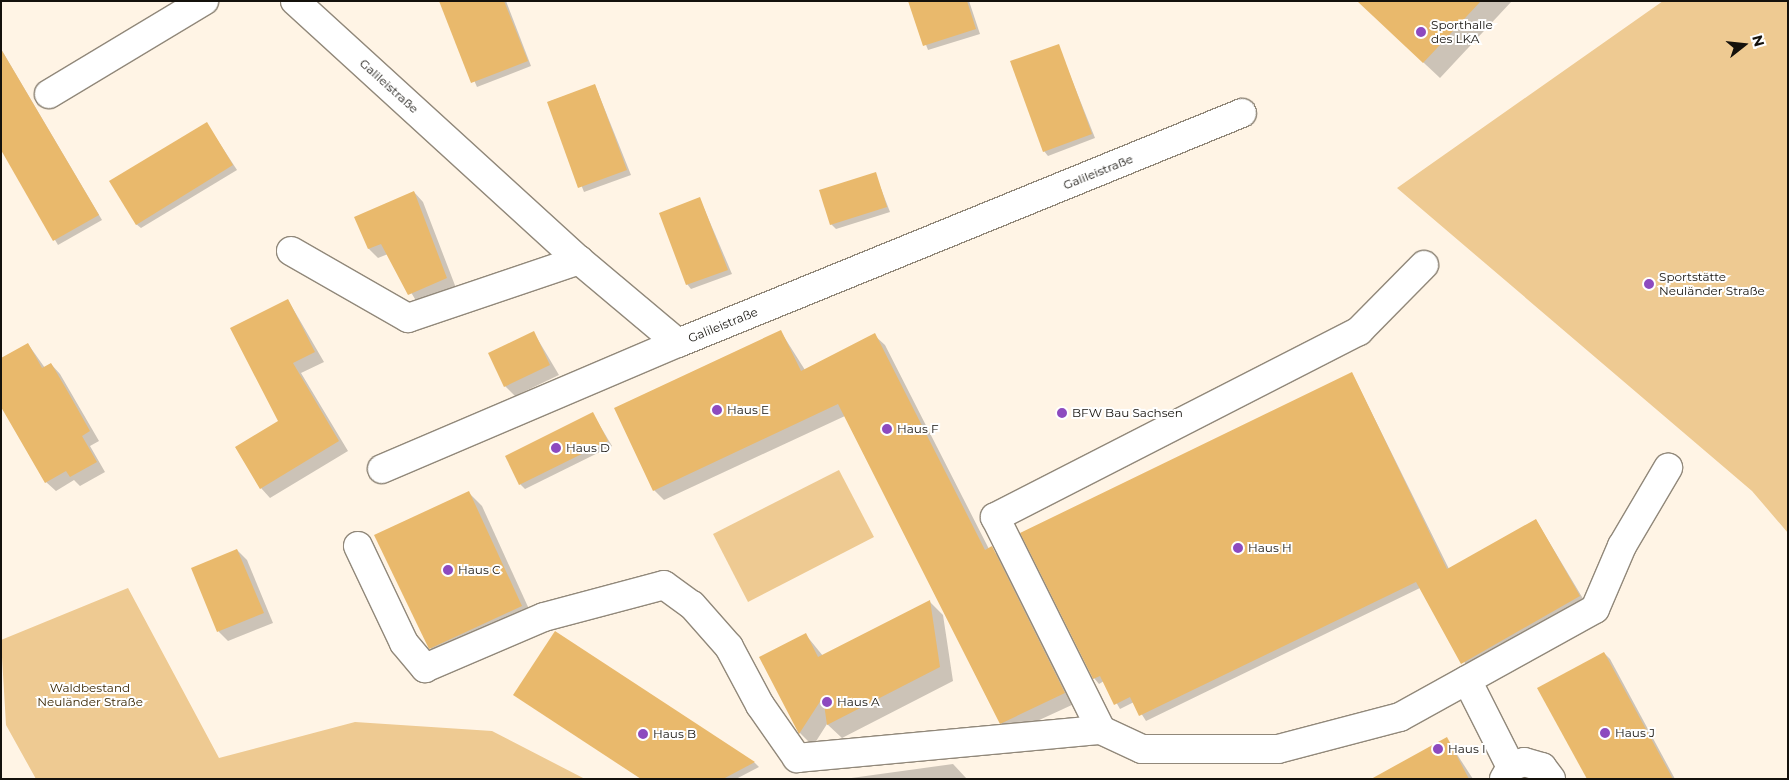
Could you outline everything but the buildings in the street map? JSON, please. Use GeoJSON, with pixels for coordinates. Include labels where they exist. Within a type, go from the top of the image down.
{"type":"FeatureCollection","features":[{"type":"Feature","properties":{"kind":"street"},"geometry":{"type":"LineString","coordinates":[[49,94],[204,1]]}},
{"type":"Feature","properties":{"kind":"street","name":"Galileistraße"},"geometry":{"type":"LineString","coordinates":[[295,1],[579,260],[678,343],[1242,113]]}},
{"type":"Feature","properties":{"kind":"street"},"geometry":{"type":"LineString","coordinates":[[291,251],[408,318],[579,260]]}},
{"type":"Feature","properties":{"kind":"street"},"geometry":{"type":"LineString","coordinates":[[1101,730],[994,517],[1359,331],[1424,265]]}},
{"type":"Feature","properties":{"kind":"street"},"geometry":{"type":"LineString","coordinates":[[382,470],[678,343]]}},
{"type":"Feature","properties":{"kind":"street"},"geometry":{"type":"LineString","coordinates":[[358,546],[404,643],[425,668],[544,617],[664,585],[692,605],[729,647],[760,705],[797,758],[1101,730],[1142,749],[1278,749],[1400,717],[1595,609],[1622,546],[1668,468]]}},
{"type":"Feature","properties":{"kind":"street"},"geometry":{"type":"LineString","coordinates":[[1467,680],[1508,773],[1533,762],[1551,779]]}},
{"type":"Feature","properties":{"kind":"green space","name":"Sportstätte Neuländer Straße"},"geometry":{"type":"Polygon","coordinates":[[[1663,1],[1788,1],[1788,533],[1752,491],[1397,188],[1663,1]]]}},
{"type":"Feature","properties":{"kind":"green space"},"geometry":{"type":"Polygon","coordinates":[[[839,470],[874,537],[748,602],[713,534],[839,470]]]}},
{"type":"Feature","properties":{"kind":"green space","name":"Waldbestand Neuländer Straße"},"geometry":{"type":"Polygon","coordinates":[[[128,588],[219,758],[355,722],[492,731],[585,779],[36,779],[6,725],[1,640],[128,588]]]}},
{"type":"Feature","properties":{"kind":"place","name":"Sporthalle des LKA"},"geometry":{"type":"Point","coordinates":[1421,32]}},
{"type":"Feature","properties":{"kind":"place","name":"Sportstätte Neuländer Straße"},"geometry":{"type":"Point","coordinates":[1649,284]}},
{"type":"Feature","properties":{"kind":"place","name":"Haus E"},"geometry":{"type":"Point","coordinates":[717,410]}},
{"type":"Feature","properties":{"kind":"place","name":"BFW Bau Sachsen"},"geometry":{"type":"Point","coordinates":[1062,413]}},
{"type":"Feature","properties":{"kind":"place","name":"Haus F"},"geometry":{"type":"Point","coordinates":[887,429]}},
{"type":"Feature","properties":{"kind":"place","name":"Haus D"},"geometry":{"type":"Point","coordinates":[556,448]}},
{"type":"Feature","properties":{"kind":"place","name":"Haus H"},"geometry":{"type":"Point","coordinates":[1238,548]}},
{"type":"Feature","properties":{"kind":"place","name":"Haus C"},"geometry":{"type":"Point","coordinates":[448,570]}},
{"type":"Feature","properties":{"kind":"place","name":"Haus A"},"geometry":{"type":"Point","coordinates":[827,702]}},
{"type":"Feature","properties":{"kind":"place","name":"Haus J"},"geometry":{"type":"Point","coordinates":[1605,733]}},
{"type":"Feature","properties":{"kind":"place","name":"Haus B"},"geometry":{"type":"Point","coordinates":[643,734]}},
{"type":"Feature","properties":{"kind":"place","name":"Haus I"},"geometry":{"type":"Point","coordinates":[1438,749]}}]}
